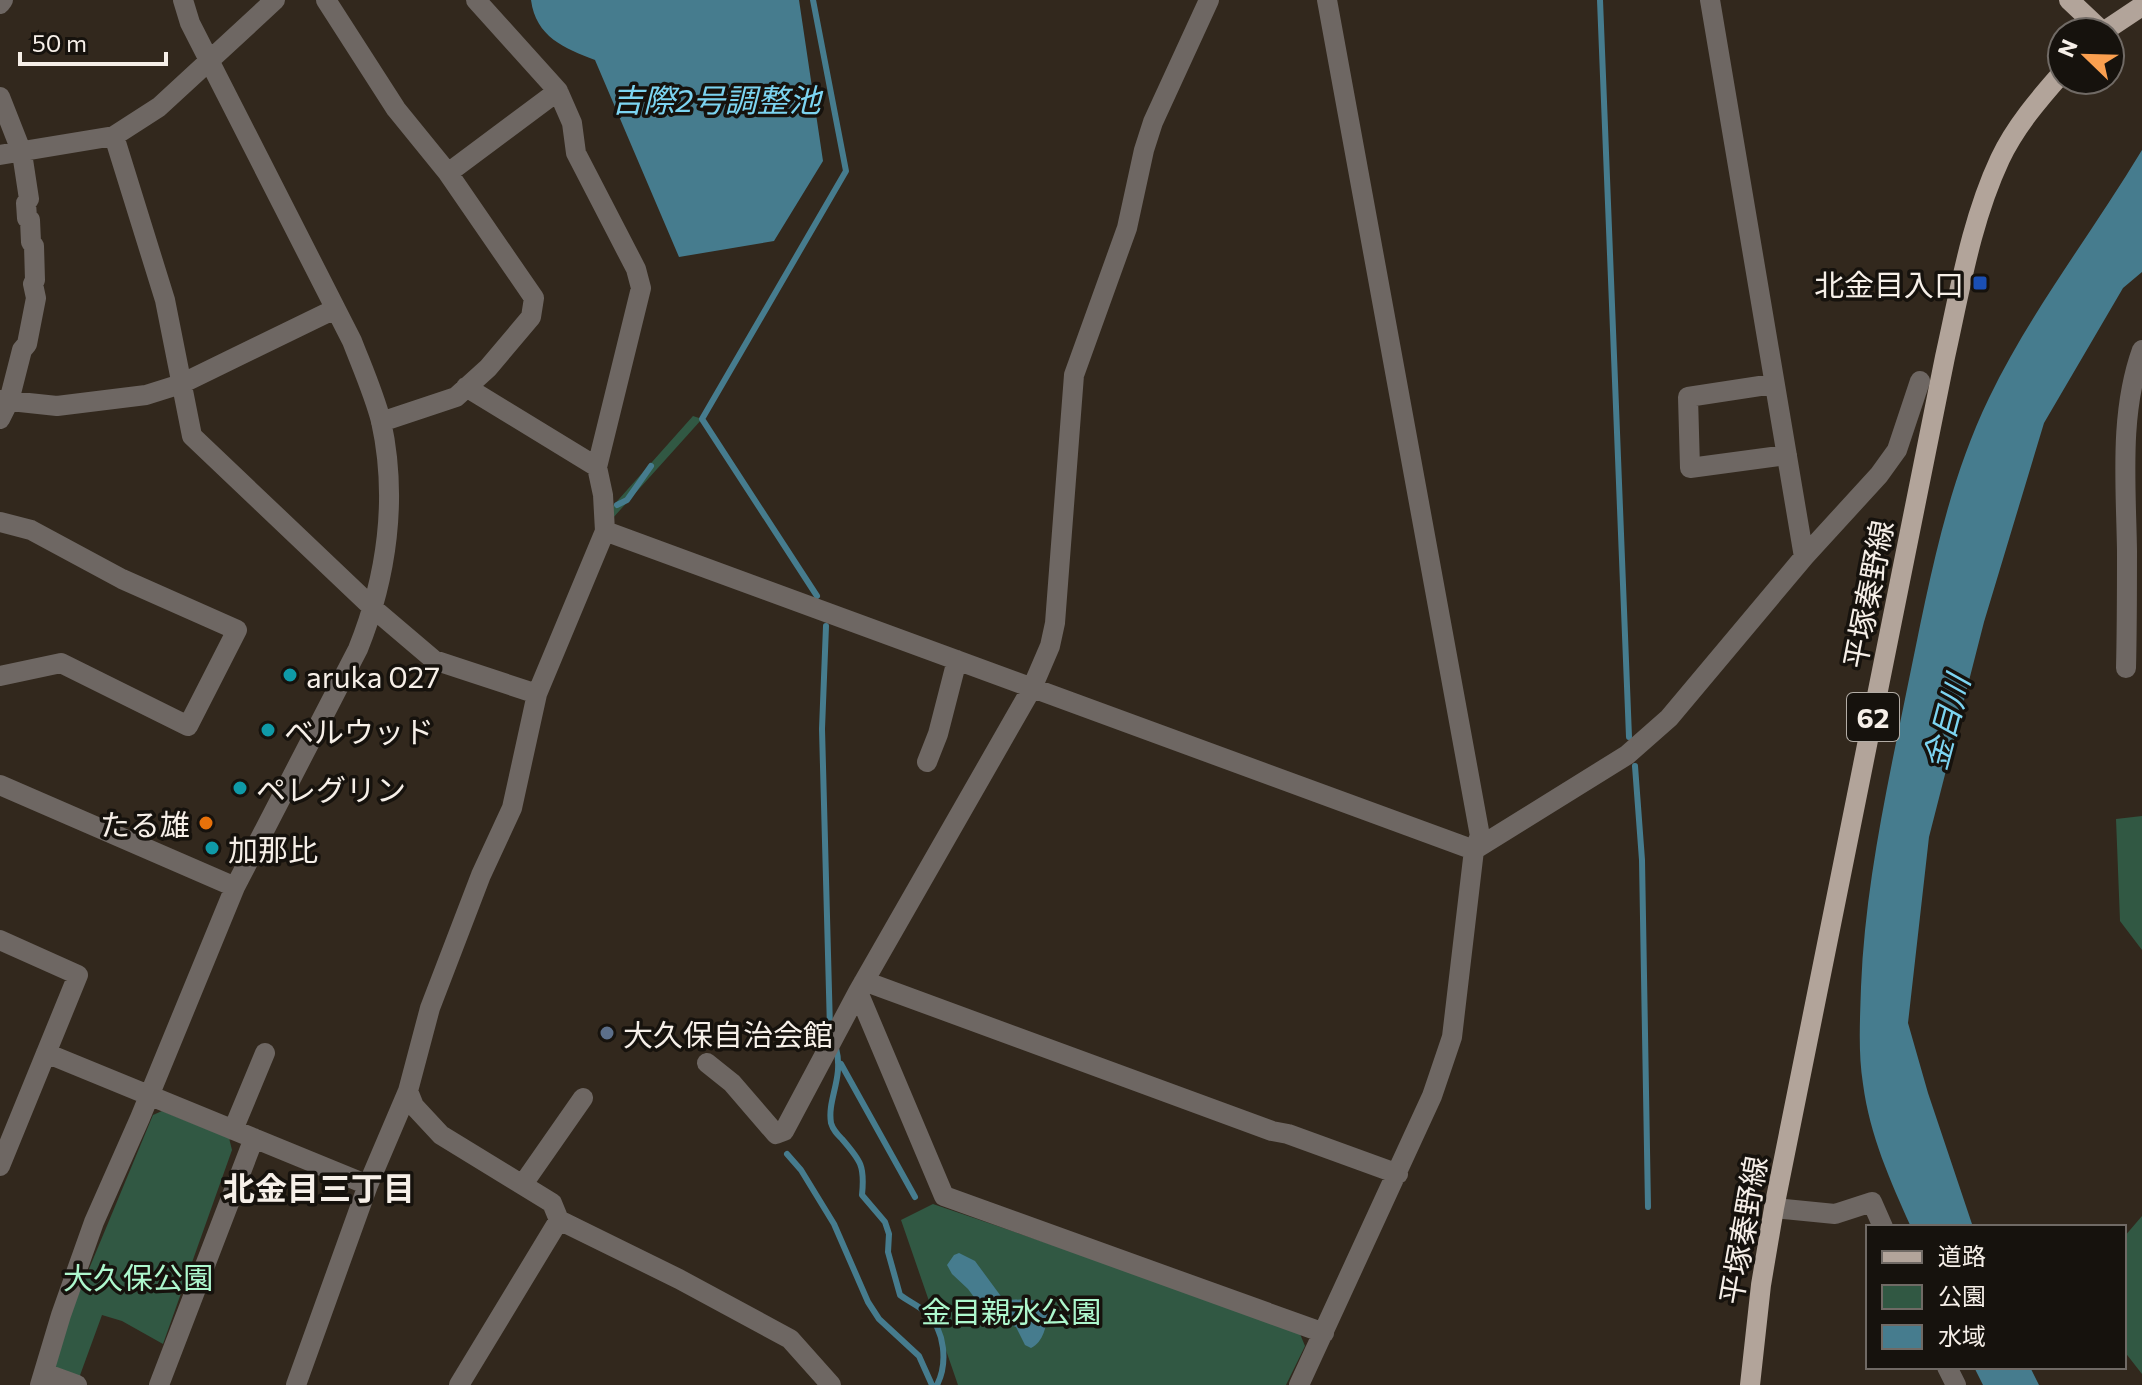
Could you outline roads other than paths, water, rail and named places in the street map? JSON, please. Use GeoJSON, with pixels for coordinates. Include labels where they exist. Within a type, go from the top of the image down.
{"type":"FeatureCollection","features":[{"type":"Feature","properties":{"kind":"main road"},"geometry":{"type":"LineString","coordinates":[[2069,0],[2086,16]]}},
{"type":"Feature","properties":{"kind":"main road","name":"平塚秦野線"},"geometry":{"type":"LineString","coordinates":[[1750,1385],[1761,1285],[1774,1208],[1945,357],[1976,220],[2001,157],[2046,92]]}},
{"type":"Feature","properties":{"kind":"street"},"geometry":{"type":"LineString","coordinates":[[77,1385],[42,1379],[94,1222],[235,887],[358,649],[374,609],[387,548],[389,509],[381,422],[352,341],[190,23],[183,0]]}},
{"type":"Feature","properties":{"kind":"street"},"geometry":{"type":"LineString","coordinates":[[0,155],[114,136],[159,107],[275,0]]}},
{"type":"Feature","properties":{"kind":"street"},"geometry":{"type":"LineString","coordinates":[[326,0],[396,109],[448,173],[534,298],[531,317],[488,368],[456,397],[381,422]]}},
{"type":"Feature","properties":{"kind":"street"},"geometry":{"type":"LineString","coordinates":[[296,1385],[368,1185],[408,1091],[430,1008],[481,875],[512,808],[537,694],[605,531],[603,495],[597,467],[641,288],[636,269],[576,153],[572,123],[558,91],[476,0]]}},
{"type":"Feature","properties":{"kind":"street"},"geometry":{"type":"LineString","coordinates":[[707,1063],[732,1083],[776,1134],[784,1131],[861,987],[1032,688],[1050,646],[1055,623],[1074,375],[1127,228],[1153,122],[1209,0]]}},
{"type":"Feature","properties":{"kind":"street"},"geometry":{"type":"LineString","coordinates":[[1299,1385],[1398,1174],[1432,1096],[1452,1037],[1474,850],[1480,836],[1327,0]]}},
{"type":"Feature","properties":{"kind":"street"},"geometry":{"type":"LineString","coordinates":[[1710,0],[1804,557]]}},
{"type":"Feature","properties":{"kind":"street"},"geometry":{"type":"LineString","coordinates":[[448,173],[558,91]]}},
{"type":"Feature","properties":{"kind":"street"},"geometry":{"type":"LineString","coordinates":[[0,97],[22,153],[29,199],[26,203],[27,218],[30,220],[34,246],[33,284],[36,298],[28,326],[29,334],[3,407],[57,406],[146,395],[181,384],[335,309]]}},
{"type":"Feature","properties":{"kind":"street"},"geometry":{"type":"LineString","coordinates":[[114,136],[165,300],[192,436],[374,609],[434,660],[537,694]]}},
{"type":"Feature","properties":{"kind":"street"},"geometry":{"type":"LineString","coordinates":[[2126,668],[2124,478],[2142,350]]}},
{"type":"Feature","properties":{"kind":"street"},"geometry":{"type":"LineString","coordinates":[[1474,850],[1627,755],[1669,718],[1804,557],[1879,475],[1897,450],[1920,381]]}},
{"type":"Feature","properties":{"kind":"street"},"geometry":{"type":"LineString","coordinates":[[1773,384],[1688,397],[1690,468],[1787,455]]}},
{"type":"Feature","properties":{"kind":"street"},"geometry":{"type":"LineString","coordinates":[[466,387],[597,467]]}},
{"type":"Feature","properties":{"kind":"street"},"geometry":{"type":"LineString","coordinates":[[0,522],[31,530],[122,579],[237,630],[188,726],[61,663],[0,676]]}},
{"type":"Feature","properties":{"kind":"street"},"geometry":{"type":"LineString","coordinates":[[605,531],[1474,850]]}},
{"type":"Feature","properties":{"kind":"street"},"geometry":{"type":"LineString","coordinates":[[927,762],[938,734],[957,660]]}},
{"type":"Feature","properties":{"kind":"street"},"geometry":{"type":"LineString","coordinates":[[0,785],[235,887]]}},
{"type":"Feature","properties":{"kind":"street"},"geometry":{"type":"LineString","coordinates":[[0,940],[78,975],[0,1166]]}},
{"type":"Feature","properties":{"kind":"street"},"geometry":{"type":"LineString","coordinates":[[861,987],[1398,1174]]}},
{"type":"Feature","properties":{"kind":"street"},"geometry":{"type":"LineString","coordinates":[[861,987],[944,1196],[1324,1333]]}},
{"type":"Feature","properties":{"kind":"street"},"geometry":{"type":"LineString","coordinates":[[46,1053],[368,1185]]}},
{"type":"Feature","properties":{"kind":"street"},"geometry":{"type":"LineString","coordinates":[[233,1130],[265,1053]]}},
{"type":"Feature","properties":{"kind":"street"},"geometry":{"type":"LineString","coordinates":[[408,1091],[420,1113],[441,1135],[552,1203],[559,1220],[679,1279],[790,1339],[831,1385]]}},
{"type":"Feature","properties":{"kind":"street"},"geometry":{"type":"LineString","coordinates":[[523,1184],[583,1098]]}},
{"type":"Feature","properties":{"kind":"street"},"geometry":{"type":"LineString","coordinates":[[159,1385],[254,1138]]}},
{"type":"Feature","properties":{"kind":"street"},"geometry":{"type":"LineString","coordinates":[[1774,1208],[1835,1214],[1872,1202],[1882,1225]]}},
{"type":"Feature","properties":{"kind":"street"},"geometry":{"type":"LineString","coordinates":[[459,1385],[559,1220]]}},
{"type":"Feature","properties":{"kind":"water","name":"吉際2号調整池"},"geometry":{"type":"Polygon","coordinates":[[[531,0],[799,0],[823,161],[774,241],[679,257],[595,60],[562,45],[545,32],[534,13],[531,0]]]}},
{"type":"Feature","properties":{"kind":"water","name":"金目川"},"geometry":{"type":"Polygon","coordinates":[[[2142,150],[2142,272],[2123,288],[2044,423],[1984,622],[1929,837],[1908,1023],[1972,1225],[1910,1225],[1888,1175],[1870,1122],[1861,1072],[1863,950],[1884,804],[1938,543],[1973,433],[2006,366],[2043,303],[2142,150]]]}},
{"type":"Feature","properties":{"kind":"water"},"geometry":{"type":"Polygon","coordinates":[[[959,1253],[975,1261],[1003,1299],[1034,1300],[1049,1312],[1042,1337],[1035,1345],[1031,1348],[1025,1345],[1016,1327],[988,1316],[952,1274],[947,1265],[959,1253]]]}},
{"type":"Feature","properties":{"kind":"water"},"geometry":{"type":"Polygon","coordinates":[[[1975,1369],[2031,1369],[2039,1385],[1983,1385],[1975,1369]]]}},
{"type":"Feature","properties":{"kind":"waterway"},"geometry":{"type":"LineString","coordinates":[[813,0],[846,171],[702,419],[817,596]]}},
{"type":"Feature","properties":{"kind":"waterway"},"geometry":{"type":"LineString","coordinates":[[1600,0],[1629,737]]}},
{"type":"Feature","properties":{"kind":"waterway"},"geometry":{"type":"LineString","coordinates":[[617,505],[627,500],[651,466]]}},
{"type":"Feature","properties":{"kind":"waterway"},"geometry":{"type":"LineString","coordinates":[[826,626],[822,729],[830,1029]]}},
{"type":"Feature","properties":{"kind":"waterway"},"geometry":{"type":"LineString","coordinates":[[1635,766],[1642,860],[1648,1207]]}},
{"type":"Feature","properties":{"kind":"waterway"},"geometry":{"type":"LineString","coordinates":[[836,1048],[838,1069],[831,1123],[860,1164],[862,1195],[885,1222],[889,1234],[888,1252],[900,1295],[927,1313],[938,1329],[943,1348],[943,1367],[937,1385]]}},
{"type":"Feature","properties":{"kind":"waterway"},"geometry":{"type":"LineString","coordinates":[[841,1064],[915,1197]]}},
{"type":"Feature","properties":{"kind":"waterway"},"geometry":{"type":"LineString","coordinates":[[787,1154],[801,1170],[834,1224],[868,1302],[879,1319],[919,1356],[932,1385]]}},
{"type":"Feature","properties":{"kind":"place","name":"北金目入口"},"geometry":{"type":"Point","coordinates":[1980,283]}},
{"type":"Feature","properties":{"kind":"place","name":"aruka 027"},"geometry":{"type":"Point","coordinates":[290,675]}},
{"type":"Feature","properties":{"kind":"place","name":"ベルウッド"},"geometry":{"type":"Point","coordinates":[268,730]}},
{"type":"Feature","properties":{"kind":"place","name":"ペレグリン"},"geometry":{"type":"Point","coordinates":[240,788]}},
{"type":"Feature","properties":{"kind":"place","name":"たる雄"},"geometry":{"type":"Point","coordinates":[206,823]}},
{"type":"Feature","properties":{"kind":"place","name":"加那比"},"geometry":{"type":"Point","coordinates":[212,848]}},
{"type":"Feature","properties":{"kind":"place","name":"大久保自治会館"},"geometry":{"type":"Point","coordinates":[607,1033]}},
{"type":"Feature","properties":{"kind":"district","name":"北金目三丁目"},"geometry":{"type":"Point","coordinates":[319,1187]}},
{"type":"Feature","properties":{"kind":"park label","name":"大久保公園"},"geometry":{"type":"Point","coordinates":[138,1276]}},
{"type":"Feature","properties":{"kind":"park label","name":"金目親水公園"},"geometry":{"type":"Point","coordinates":[1011,1310]}}]}
